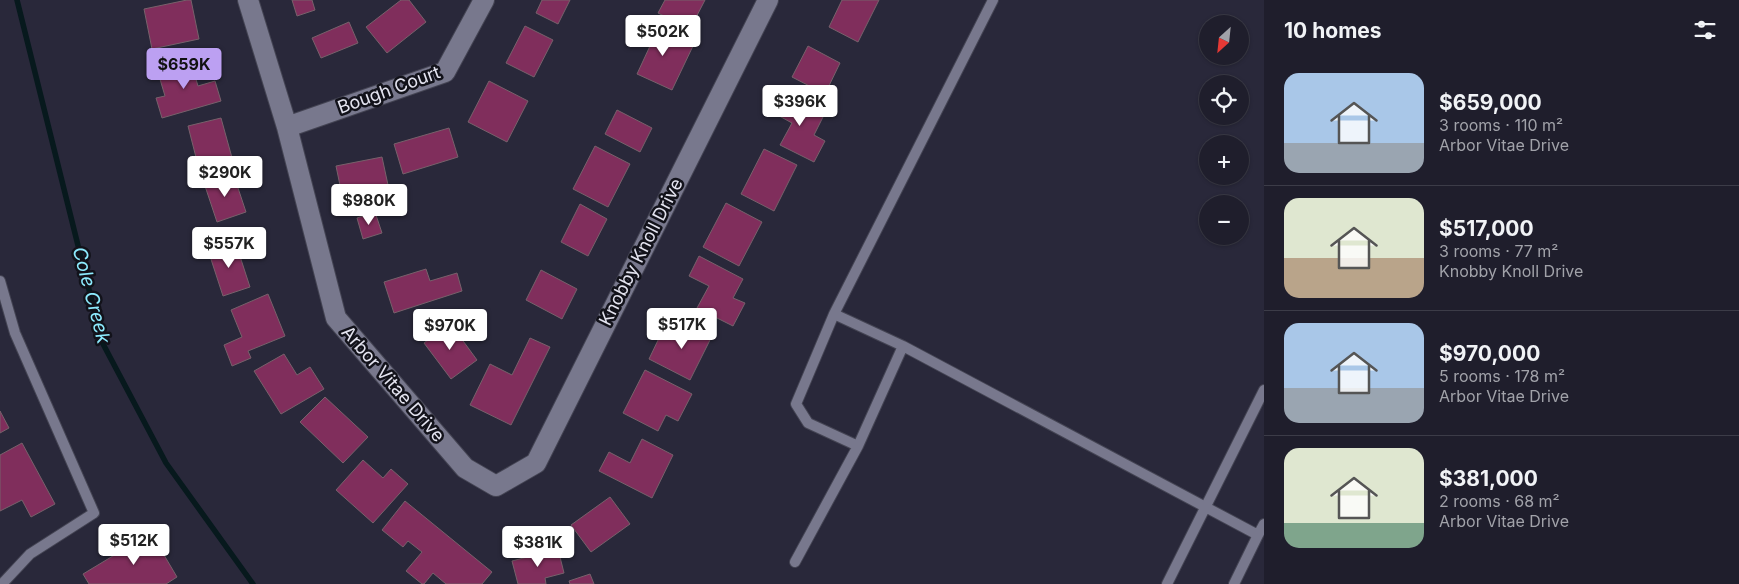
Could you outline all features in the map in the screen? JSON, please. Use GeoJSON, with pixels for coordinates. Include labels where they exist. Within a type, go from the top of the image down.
{"type":"FeatureCollection","features":[{"type":"Feature","properties":{"kind":"street","name":"Arbor Vitae Drive"},"geometry":{"type":"LineString","coordinates":[[248,0],[287,126],[336,318],[465,468],[496,486]]}},
{"type":"Feature","properties":{"kind":"street","name":"Bough Court"},"geometry":{"type":"LineString","coordinates":[[287,126],[445,72],[484,0]]}},
{"type":"Feature","properties":{"kind":"street","name":"Knobby Knoll Drive"},"geometry":{"type":"LineString","coordinates":[[496,486],[536,463],[768,0]]}},
{"type":"Feature","properties":{"kind":"lane"},"geometry":{"type":"LineString","coordinates":[[858,446],[808,423],[796,404],[834,314],[993,0]]}},
{"type":"Feature","properties":{"kind":"lane"},"geometry":{"type":"LineString","coordinates":[[0,281],[15,332],[94,512],[30,554],[2,584]]}},
{"type":"Feature","properties":{"kind":"lane"},"geometry":{"type":"LineString","coordinates":[[834,314],[903,346],[1258,535]]}},
{"type":"Feature","properties":{"kind":"lane"},"geometry":{"type":"LineString","coordinates":[[796,562],[858,446],[903,346]]}},
{"type":"Feature","properties":{"kind":"lane"},"geometry":{"type":"LineString","coordinates":[[1167,584],[1264,390]]}},
{"type":"Feature","properties":{"kind":"lane"},"geometry":{"type":"LineString","coordinates":[[1234,584],[1264,524]]}},
{"type":"Feature","properties":{"kind":"building"},"geometry":{"type":"Polygon","coordinates":[[[191,0],[199,39],[152,49],[144,9],[191,0]]]}},
{"type":"Feature","properties":{"kind":"building"},"geometry":{"type":"Polygon","coordinates":[[[292,0],[312,0],[315,10],[297,16],[292,0]]]}},
{"type":"Feature","properties":{"kind":"building"},"geometry":{"type":"Polygon","coordinates":[[[401,0],[409,0],[426,22],[387,53],[366,27],[401,0]]]}},
{"type":"Feature","properties":{"kind":"building"},"geometry":{"type":"Polygon","coordinates":[[[542,0],[570,0],[558,24],[536,13],[542,0]]]}},
{"type":"Feature","properties":{"kind":"building"},"geometry":{"type":"Polygon","coordinates":[[[665,0],[705,0],[690,29],[658,13],[665,0]]]}},
{"type":"Feature","properties":{"kind":"building"},"geometry":{"type":"Polygon","coordinates":[[[842,0],[879,0],[858,42],[829,27],[842,0]]]}},
{"type":"Feature","properties":{"kind":"building"},"geometry":{"type":"Polygon","coordinates":[[[349,22],[358,43],[321,58],[312,38],[349,22]]]}},
{"type":"Feature","properties":{"kind":"building"},"geometry":{"type":"Polygon","coordinates":[[[644,23],[693,46],[672,90],[637,74],[650,46],[636,39],[644,23]]]}},
{"type":"Feature","properties":{"kind":"building"},"geometry":{"type":"Polygon","coordinates":[[[525,26],[553,40],[534,77],[506,63],[525,26]]]}},
{"type":"Feature","properties":{"kind":"building"},"geometry":{"type":"Polygon","coordinates":[[[808,46],[840,63],[825,94],[792,77],[808,46]]]}},
{"type":"Feature","properties":{"kind":"building"},"geometry":{"type":"Polygon","coordinates":[[[190,59],[198,86],[215,81],[221,101],[162,118],[156,98],[165,96],[157,69],[190,59]]]}},
{"type":"Feature","properties":{"kind":"building"},"geometry":{"type":"Polygon","coordinates":[[[489,81],[528,101],[507,142],[468,122],[489,81]]]}},
{"type":"Feature","properties":{"kind":"building"},"geometry":{"type":"Polygon","coordinates":[[[781,93],[824,115],[814,135],[825,141],[814,162],[780,145],[792,123],[772,112],[781,93]]]}},
{"type":"Feature","properties":{"kind":"building"},"geometry":{"type":"Polygon","coordinates":[[[617,110],[652,128],[640,152],[605,134],[617,110]]]}},
{"type":"Feature","properties":{"kind":"building"},"geometry":{"type":"Polygon","coordinates":[[[221,118],[234,165],[200,173],[188,126],[221,118]]]}},
{"type":"Feature","properties":{"kind":"building"},"geometry":{"type":"Polygon","coordinates":[[[449,128],[458,157],[403,174],[394,144],[449,128]]]}},
{"type":"Feature","properties":{"kind":"building"},"geometry":{"type":"Polygon","coordinates":[[[595,146],[630,164],[608,207],[573,189],[595,146]]]}},
{"type":"Feature","properties":{"kind":"building"},"geometry":{"type":"Polygon","coordinates":[[[764,149],[797,165],[774,211],[741,194],[764,149]]]}},
{"type":"Feature","properties":{"kind":"building"},"geometry":{"type":"Polygon","coordinates":[[[382,157],[388,185],[342,195],[336,166],[382,157]]]}},
{"type":"Feature","properties":{"kind":"building"},"geometry":{"type":"Polygon","coordinates":[[[233,173],[246,212],[217,222],[204,183],[233,173]]]}},
{"type":"Feature","properties":{"kind":"building"},"geometry":{"type":"Polygon","coordinates":[[[726,203],[762,222],[739,266],[703,247],[726,203]]]}},
{"type":"Feature","properties":{"kind":"building"},"geometry":{"type":"Polygon","coordinates":[[[580,204],[607,219],[588,256],[561,242],[580,204]]]}},
{"type":"Feature","properties":{"kind":"building"},"geometry":{"type":"Polygon","coordinates":[[[375,212],[382,233],[363,239],[357,218],[375,212]]]}},
{"type":"Feature","properties":{"kind":"building"},"geometry":{"type":"Polygon","coordinates":[[[235,241],[250,287],[223,296],[208,250],[235,241]]]}},
{"type":"Feature","properties":{"kind":"building"},"geometry":{"type":"Polygon","coordinates":[[[699,256],[743,279],[733,298],[745,303],[733,326],[697,308],[709,286],[689,276],[699,256]]]}},
{"type":"Feature","properties":{"kind":"building"},"geometry":{"type":"Polygon","coordinates":[[[426,269],[430,281],[457,273],[462,291],[394,313],[384,282],[426,269]]]}},
{"type":"Feature","properties":{"kind":"building"},"geometry":{"type":"Polygon","coordinates":[[[541,270],[577,289],[562,319],[526,300],[541,270]]]}},
{"type":"Feature","properties":{"kind":"building"},"geometry":{"type":"Polygon","coordinates":[[[268,294],[285,336],[248,351],[251,358],[232,366],[224,345],[242,337],[231,310],[268,294]]]}},
{"type":"Feature","properties":{"kind":"building"},"geometry":{"type":"Polygon","coordinates":[[[682,321],[712,336],[690,380],[649,359],[661,334],[672,340],[682,321]]]}},
{"type":"Feature","properties":{"kind":"building"},"geometry":{"type":"Polygon","coordinates":[[[450,323],[477,360],[451,379],[424,343],[450,323]]]}},
{"type":"Feature","properties":{"kind":"building"},"geometry":{"type":"Polygon","coordinates":[[[530,338],[550,347],[511,425],[470,405],[490,364],[512,375],[530,338]]]}},
{"type":"Feature","properties":{"kind":"building"},"geometry":{"type":"Polygon","coordinates":[[[284,354],[297,375],[310,367],[324,389],[281,414],[254,371],[284,354]]]}},
{"type":"Feature","properties":{"kind":"building"},"geometry":{"type":"Polygon","coordinates":[[[645,370],[692,394],[678,421],[666,415],[658,431],[623,413],[645,370]]]}},
{"type":"Feature","properties":{"kind":"building"},"geometry":{"type":"Polygon","coordinates":[[[325,397],[368,437],[343,463],[300,422],[325,397]]]}},
{"type":"Feature","properties":{"kind":"building"},"geometry":{"type":"Polygon","coordinates":[[[0,411],[9,428],[0,433],[0,411]]]}},
{"type":"Feature","properties":{"kind":"building"},"geometry":{"type":"Polygon","coordinates":[[[642,439],[673,455],[652,498],[599,471],[609,452],[630,463],[642,439]]]}},
{"type":"Feature","properties":{"kind":"building"},"geometry":{"type":"Polygon","coordinates":[[[22,443],[55,504],[31,517],[22,500],[0,511],[0,455],[22,443]]]}},
{"type":"Feature","properties":{"kind":"building"},"geometry":{"type":"Polygon","coordinates":[[[363,460],[383,478],[391,469],[408,484],[373,523],[336,490],[363,460]]]}},
{"type":"Feature","properties":{"kind":"building"},"geometry":{"type":"Polygon","coordinates":[[[610,497],[630,524],[591,552],[571,525],[610,497]]]}},
{"type":"Feature","properties":{"kind":"building"},"geometry":{"type":"Polygon","coordinates":[[[405,501],[492,572],[482,584],[446,584],[433,573],[422,584],[406,571],[422,552],[408,541],[403,547],[382,530],[405,501]]]}},
{"type":"Feature","properties":{"kind":"building"},"geometry":{"type":"Polygon","coordinates":[[[151,533],[177,577],[166,584],[89,584],[83,574],[151,533]]]}},
{"type":"Feature","properties":{"kind":"building"},"geometry":{"type":"Polygon","coordinates":[[[558,549],[564,573],[545,578],[546,584],[518,584],[512,561],[558,549]]]}},
{"type":"Feature","properties":{"kind":"building"},"geometry":{"type":"Polygon","coordinates":[[[590,574],[594,584],[570,584],[569,581],[590,574]]]}},
{"type":"Feature","properties":{"kind":"waterway","name":"Cole Creek"},"geometry":{"type":"LineString","coordinates":[[17,0],[102,342],[166,463],[253,584]]}}]}
